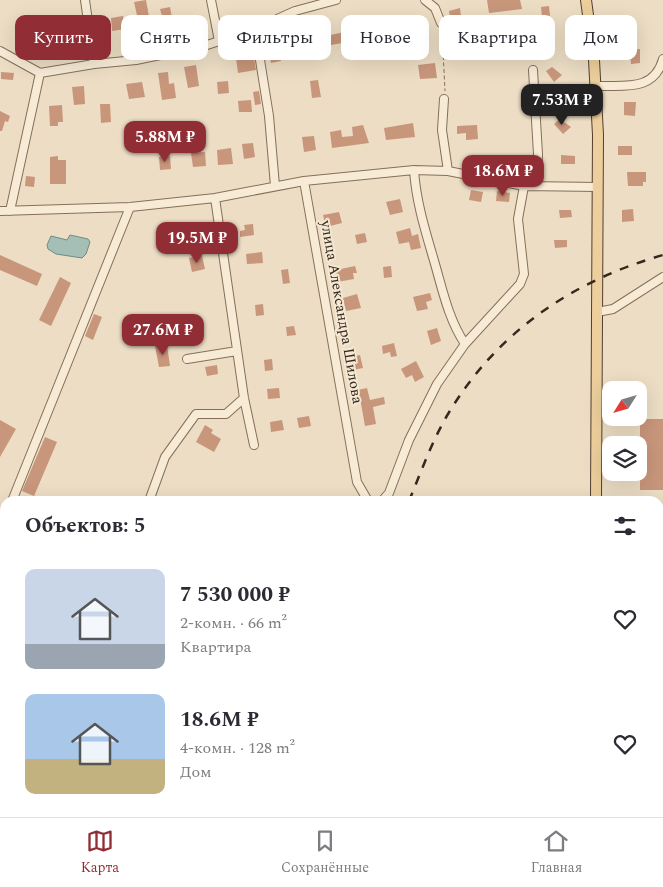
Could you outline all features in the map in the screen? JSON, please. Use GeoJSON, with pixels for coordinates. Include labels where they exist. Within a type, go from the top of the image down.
{"type":"FeatureCollection","features":[{"type":"Feature","properties":{"kind":"main road"},"geometry":{"type":"LineString","coordinates":[[586,0],[596,86],[598,186],[596,496]]}},
{"type":"Feature","properties":{"kind":"street"},"geometry":{"type":"LineString","coordinates":[[85,0],[94,64]]}},
{"type":"Feature","properties":{"kind":"street"},"geometry":{"type":"LineString","coordinates":[[211,0],[218,36]]}},
{"type":"Feature","properties":{"kind":"street"},"geometry":{"type":"LineString","coordinates":[[288,15],[336,0]]}},
{"type":"Feature","properties":{"kind":"street"},"geometry":{"type":"LineString","coordinates":[[425,0],[435,8],[439,18]]}},
{"type":"Feature","properties":{"kind":"street"},"geometry":{"type":"LineString","coordinates":[[0,51],[40,73],[94,64],[136,60],[218,41]]}},
{"type":"Feature","properties":{"kind":"street"},"geometry":{"type":"LineString","coordinates":[[596,86],[642,84],[657,74],[663,59]]}},
{"type":"Feature","properties":{"kind":"street"},"geometry":{"type":"LineString","coordinates":[[260,60],[269,116],[276,186]]}},
{"type":"Feature","properties":{"kind":"street"},"geometry":{"type":"LineString","coordinates":[[533,70],[538,154],[537,186]]}},
{"type":"Feature","properties":{"kind":"street"},"geometry":{"type":"LineString","coordinates":[[10,211],[40,73]]}},
{"type":"Feature","properties":{"kind":"street"},"geometry":{"type":"LineString","coordinates":[[444,99],[442,130],[448,171]]}},
{"type":"Feature","properties":{"kind":"street"},"geometry":{"type":"LineString","coordinates":[[0,211],[130,207],[215,198],[304,181],[414,170],[448,171],[524,186],[598,186]]}},
{"type":"Feature","properties":{"kind":"street"},"geometry":{"type":"LineString","coordinates":[[414,170],[421,214],[449,314],[465,344]]}},
{"type":"Feature","properties":{"kind":"street","name":"улица Александра Шилова"},"geometry":{"type":"LineString","coordinates":[[304,181],[357,482],[365,496]]}},
{"type":"Feature","properties":{"kind":"street"},"geometry":{"type":"LineString","coordinates":[[386,496],[420,414],[436,384],[465,344],[520,284],[524,274],[518,219],[524,186]]}},
{"type":"Feature","properties":{"kind":"street"},"geometry":{"type":"LineString","coordinates":[[215,198],[244,398],[254,445]]}},
{"type":"Feature","properties":{"kind":"street"},"geometry":{"type":"LineString","coordinates":[[14,496],[130,207]]}},
{"type":"Feature","properties":{"kind":"street"},"geometry":{"type":"LineString","coordinates":[[597,312],[613,309],[663,277]]}},
{"type":"Feature","properties":{"kind":"street"},"geometry":{"type":"LineString","coordinates":[[187,359],[237,351]]}},
{"type":"Feature","properties":{"kind":"street"},"geometry":{"type":"LineString","coordinates":[[151,496],[165,458],[196,414],[226,414],[244,398]]}},
{"type":"Feature","properties":{"kind":"street"},"geometry":{"type":"LineString","coordinates":[[538,817],[543,817]]}},
{"type":"Feature","properties":{"kind":"path"},"geometry":{"type":"LineString","coordinates":[[443,60],[444,99]]}},
{"type":"Feature","properties":{"kind":"water"},"geometry":{"type":"Polygon","coordinates":[[[70,235],[88,239],[90,242],[86,254],[82,258],[56,254],[48,249],[47,245],[51,236],[67,240],[70,235]]]}},
{"type":"Feature","properties":{"kind":"building"},"geometry":{"type":"Polygon","coordinates":[[[146,0],[149,15],[137,15],[134,2],[146,0]]]}},
{"type":"Feature","properties":{"kind":"building"},"geometry":{"type":"Polygon","coordinates":[[[487,0],[520,0],[522,9],[489,13],[487,0]]]}},
{"type":"Feature","properties":{"kind":"building"},"geometry":{"type":"Polygon","coordinates":[[[549,6],[550,15],[542,15],[541,7],[549,6]]]}},
{"type":"Feature","properties":{"kind":"building"},"geometry":{"type":"Polygon","coordinates":[[[170,7],[171,15],[162,15],[160,9],[170,7]]]}},
{"type":"Feature","properties":{"kind":"building"},"geometry":{"type":"Polygon","coordinates":[[[460,8],[461,15],[450,15],[449,11],[460,8]]]}},
{"type":"Feature","properties":{"kind":"building"},"geometry":{"type":"Polygon","coordinates":[[[121,16],[121,30],[112,31],[111,18],[121,16]]]}},
{"type":"Feature","properties":{"kind":"building"},"geometry":{"type":"Polygon","coordinates":[[[341,33],[341,43],[331,45],[331,35],[341,33]]]}},
{"type":"Feature","properties":{"kind":"building"},"geometry":{"type":"Polygon","coordinates":[[[637,49],[640,49],[640,63],[631,64],[631,60],[637,60],[637,49]]]}},
{"type":"Feature","properties":{"kind":"building"},"geometry":{"type":"Polygon","coordinates":[[[236,60],[254,60],[256,70],[238,73],[236,60]]]}},
{"type":"Feature","properties":{"kind":"building"},"geometry":{"type":"Polygon","coordinates":[[[270,60],[281,60],[281,61],[271,63],[270,60]]]}},
{"type":"Feature","properties":{"kind":"building"},"geometry":{"type":"Polygon","coordinates":[[[435,63],[437,78],[420,79],[418,65],[435,63]]]}},
{"type":"Feature","properties":{"kind":"building"},"geometry":{"type":"Polygon","coordinates":[[[196,65],[199,86],[188,88],[184,67],[196,65]]]}},
{"type":"Feature","properties":{"kind":"building"},"geometry":{"type":"Polygon","coordinates":[[[552,67],[562,75],[554,82],[546,71],[552,67]]]}},
{"type":"Feature","properties":{"kind":"building"},"geometry":{"type":"Polygon","coordinates":[[[1,72],[14,73],[13,80],[1,79],[1,72]]]}},
{"type":"Feature","properties":{"kind":"building"},"geometry":{"type":"Polygon","coordinates":[[[168,72],[169,84],[174,83],[176,98],[162,100],[158,73],[168,72]]]}},
{"type":"Feature","properties":{"kind":"building"},"geometry":{"type":"Polygon","coordinates":[[[318,80],[321,97],[312,98],[310,81],[318,80]]]}},
{"type":"Feature","properties":{"kind":"building"},"geometry":{"type":"Polygon","coordinates":[[[228,81],[229,93],[218,94],[217,82],[228,81]]]}},
{"type":"Feature","properties":{"kind":"building"},"geometry":{"type":"Polygon","coordinates":[[[142,82],[145,97],[129,99],[126,84],[142,82]]]}},
{"type":"Feature","properties":{"kind":"building"},"geometry":{"type":"Polygon","coordinates":[[[84,86],[85,104],[74,105],[72,87],[84,86]]]}},
{"type":"Feature","properties":{"kind":"building"},"geometry":{"type":"Polygon","coordinates":[[[259,91],[261,104],[255,105],[253,92],[259,91]]]}},
{"type":"Feature","properties":{"kind":"building"},"geometry":{"type":"Polygon","coordinates":[[[556,93],[567,101],[558,108],[550,98],[556,93]]]}},
{"type":"Feature","properties":{"kind":"building"},"geometry":{"type":"Polygon","coordinates":[[[251,100],[252,112],[239,112],[238,101],[251,100]]]}},
{"type":"Feature","properties":{"kind":"building"},"geometry":{"type":"Polygon","coordinates":[[[624,102],[636,102],[635,116],[624,115],[624,102]]]}},
{"type":"Feature","properties":{"kind":"building"},"geometry":{"type":"Polygon","coordinates":[[[100,104],[110,104],[111,122],[101,123],[100,104]]]}},
{"type":"Feature","properties":{"kind":"building"},"geometry":{"type":"Polygon","coordinates":[[[62,105],[63,122],[58,122],[58,126],[50,126],[49,106],[62,105]]]}},
{"type":"Feature","properties":{"kind":"building"},"geometry":{"type":"Polygon","coordinates":[[[0,111],[10,116],[8,122],[5,121],[2,131],[0,131],[0,111]]]}},
{"type":"Feature","properties":{"kind":"building"},"geometry":{"type":"Polygon","coordinates":[[[560,119],[571,127],[563,134],[554,124],[560,119]]]}},
{"type":"Feature","properties":{"kind":"building"},"geometry":{"type":"Polygon","coordinates":[[[413,123],[415,137],[386,140],[384,128],[413,123]]]}},
{"type":"Feature","properties":{"kind":"building"},"geometry":{"type":"Polygon","coordinates":[[[363,125],[369,143],[332,148],[330,132],[341,130],[342,137],[353,136],[352,127],[363,125]]]}},
{"type":"Feature","properties":{"kind":"building"},"geometry":{"type":"Polygon","coordinates":[[[477,125],[478,139],[466,140],[466,133],[457,134],[457,126],[477,125]]]}},
{"type":"Feature","properties":{"kind":"building"},"geometry":{"type":"Polygon","coordinates":[[[314,136],[316,150],[304,152],[302,137],[314,136]]]}},
{"type":"Feature","properties":{"kind":"building"},"geometry":{"type":"Polygon","coordinates":[[[253,143],[255,157],[244,159],[242,144],[253,143]]]}},
{"type":"Feature","properties":{"kind":"building"},"geometry":{"type":"Polygon","coordinates":[[[618,146],[632,146],[632,155],[618,155],[618,146]]]}},
{"type":"Feature","properties":{"kind":"building"},"geometry":{"type":"Polygon","coordinates":[[[231,148],[233,164],[218,165],[217,150],[231,148]]]}},
{"type":"Feature","properties":{"kind":"building"},"geometry":{"type":"Polygon","coordinates":[[[205,152],[206,166],[193,167],[191,153],[205,152]]]}},
{"type":"Feature","properties":{"kind":"building"},"geometry":{"type":"Polygon","coordinates":[[[561,155],[575,156],[575,164],[561,164],[561,155]]]}},
{"type":"Feature","properties":{"kind":"building"},"geometry":{"type":"Polygon","coordinates":[[[58,156],[58,160],[66,160],[66,184],[50,184],[50,157],[58,156]]]}},
{"type":"Feature","properties":{"kind":"building"},"geometry":{"type":"Polygon","coordinates":[[[170,156],[171,169],[160,170],[159,157],[170,156]]]}},
{"type":"Feature","properties":{"kind":"building"},"geometry":{"type":"Polygon","coordinates":[[[627,172],[646,172],[646,182],[643,182],[643,186],[628,186],[627,172]]]}},
{"type":"Feature","properties":{"kind":"building"},"geometry":{"type":"Polygon","coordinates":[[[26,176],[35,177],[34,187],[25,186],[26,176]]]}},
{"type":"Feature","properties":{"kind":"building"},"geometry":{"type":"Polygon","coordinates":[[[471,190],[483,192],[481,202],[469,200],[471,190]]]}},
{"type":"Feature","properties":{"kind":"building"},"geometry":{"type":"Polygon","coordinates":[[[497,191],[510,193],[509,202],[496,201],[497,191]]]}},
{"type":"Feature","properties":{"kind":"building"},"geometry":{"type":"Polygon","coordinates":[[[400,199],[403,212],[390,215],[386,202],[400,199]]]}},
{"type":"Feature","properties":{"kind":"building"},"geometry":{"type":"Polygon","coordinates":[[[633,209],[634,221],[622,222],[622,210],[633,209]]]}},
{"type":"Feature","properties":{"kind":"building"},"geometry":{"type":"Polygon","coordinates":[[[559,210],[571,210],[572,217],[560,218],[559,210]]]}},
{"type":"Feature","properties":{"kind":"building"},"geometry":{"type":"Polygon","coordinates":[[[339,212],[342,223],[326,227],[323,215],[339,212]]]}},
{"type":"Feature","properties":{"kind":"building"},"geometry":{"type":"Polygon","coordinates":[[[253,224],[254,235],[240,237],[240,231],[245,230],[244,225],[253,224]]]}},
{"type":"Feature","properties":{"kind":"building"},"geometry":{"type":"Polygon","coordinates":[[[410,228],[412,236],[418,234],[421,248],[411,250],[409,242],[399,244],[396,232],[410,228]]]}},
{"type":"Feature","properties":{"kind":"building"},"geometry":{"type":"Polygon","coordinates":[[[365,233],[367,242],[357,244],[355,235],[365,233]]]}},
{"type":"Feature","properties":{"kind":"building"},"geometry":{"type":"Polygon","coordinates":[[[554,240],[567,240],[567,247],[555,248],[554,240]]]}},
{"type":"Feature","properties":{"kind":"building"},"geometry":{"type":"Polygon","coordinates":[[[262,252],[263,263],[247,264],[246,254],[262,252]]]}},
{"type":"Feature","properties":{"kind":"building"},"geometry":{"type":"Polygon","coordinates":[[[0,255],[42,274],[37,286],[0,270],[0,255]]]}},
{"type":"Feature","properties":{"kind":"building"},"geometry":{"type":"Polygon","coordinates":[[[202,256],[205,269],[192,272],[189,258],[202,256]]]}},
{"type":"Feature","properties":{"kind":"building"},"geometry":{"type":"Polygon","coordinates":[[[355,266],[357,273],[353,273],[354,279],[337,282],[336,270],[355,266]]]}},
{"type":"Feature","properties":{"kind":"building"},"geometry":{"type":"Polygon","coordinates":[[[391,266],[392,277],[384,278],[383,267],[391,266]]]}},
{"type":"Feature","properties":{"kind":"building"},"geometry":{"type":"Polygon","coordinates":[[[288,269],[290,283],[283,284],[281,270],[288,269]]]}},
{"type":"Feature","properties":{"kind":"building"},"geometry":{"type":"Polygon","coordinates":[[[60,277],[71,283],[51,326],[39,320],[60,277]]]}},
{"type":"Feature","properties":{"kind":"building"},"geometry":{"type":"Polygon","coordinates":[[[430,293],[432,300],[426,302],[428,309],[417,311],[413,297],[430,293]]]}},
{"type":"Feature","properties":{"kind":"building"},"geometry":{"type":"Polygon","coordinates":[[[357,294],[361,308],[346,311],[343,298],[357,294]]]}},
{"type":"Feature","properties":{"kind":"building"},"geometry":{"type":"Polygon","coordinates":[[[263,304],[264,315],[256,316],[255,305],[263,304]]]}},
{"type":"Feature","properties":{"kind":"building"},"geometry":{"type":"Polygon","coordinates":[[[94,314],[102,317],[93,340],[85,336],[94,314]]]}},
{"type":"Feature","properties":{"kind":"building"},"geometry":{"type":"Polygon","coordinates":[[[294,326],[296,335],[287,336],[286,327],[294,326]]]}},
{"type":"Feature","properties":{"kind":"building"},"geometry":{"type":"Polygon","coordinates":[[[437,328],[441,341],[431,345],[427,331],[437,328]]]}},
{"type":"Feature","properties":{"kind":"building"},"geometry":{"type":"Polygon","coordinates":[[[394,343],[397,356],[391,357],[390,352],[383,354],[382,346],[394,343]]]}},
{"type":"Feature","properties":{"kind":"building"},"geometry":{"type":"Polygon","coordinates":[[[167,345],[170,366],[159,367],[155,346],[167,345]]]}},
{"type":"Feature","properties":{"kind":"building"},"geometry":{"type":"Polygon","coordinates":[[[360,355],[363,368],[353,370],[350,357],[360,355]]]}},
{"type":"Feature","properties":{"kind":"building"},"geometry":{"type":"Polygon","coordinates":[[[272,359],[273,370],[265,371],[264,360],[272,359]]]}},
{"type":"Feature","properties":{"kind":"building"},"geometry":{"type":"Polygon","coordinates":[[[416,361],[424,377],[415,382],[412,375],[406,378],[401,369],[416,361]]]}},
{"type":"Feature","properties":{"kind":"building"},"geometry":{"type":"Polygon","coordinates":[[[217,365],[218,374],[207,376],[205,367],[217,365]]]}},
{"type":"Feature","properties":{"kind":"building"},"geometry":{"type":"Polygon","coordinates":[[[279,388],[280,398],[268,399],[267,389],[279,388]]]}},
{"type":"Feature","properties":{"kind":"building"},"geometry":{"type":"Polygon","coordinates":[[[367,388],[370,400],[384,397],[385,404],[373,407],[376,424],[365,426],[360,398],[355,400],[353,391],[367,388]]]}},
{"type":"Feature","properties":{"kind":"building"},"geometry":{"type":"Polygon","coordinates":[[[309,416],[311,426],[299,428],[297,418],[309,416]]]}},
{"type":"Feature","properties":{"kind":"building"},"geometry":{"type":"Polygon","coordinates":[[[648,419],[663,419],[663,490],[640,490],[640,481],[647,481],[647,436],[640,436],[640,426],[648,426],[648,419]]]}},
{"type":"Feature","properties":{"kind":"building"},"geometry":{"type":"Polygon","coordinates":[[[0,420],[16,429],[0,457],[0,420]]]}},
{"type":"Feature","properties":{"kind":"building"},"geometry":{"type":"Polygon","coordinates":[[[282,420],[284,430],[271,432],[270,422],[282,420]]]}},
{"type":"Feature","properties":{"kind":"building"},"geometry":{"type":"Polygon","coordinates":[[[205,425],[213,430],[211,433],[221,439],[214,452],[196,442],[205,425]]]}},
{"type":"Feature","properties":{"kind":"building"},"geometry":{"type":"Polygon","coordinates":[[[45,437],[57,442],[34,496],[22,491],[45,437]]]}},
{"type":"Feature","properties":{"kind":"railway"},"geometry":{"type":"LineString","coordinates":[[411,496],[442,424],[489,358],[540,314],[568,295],[598,279],[663,255]]}}]}
